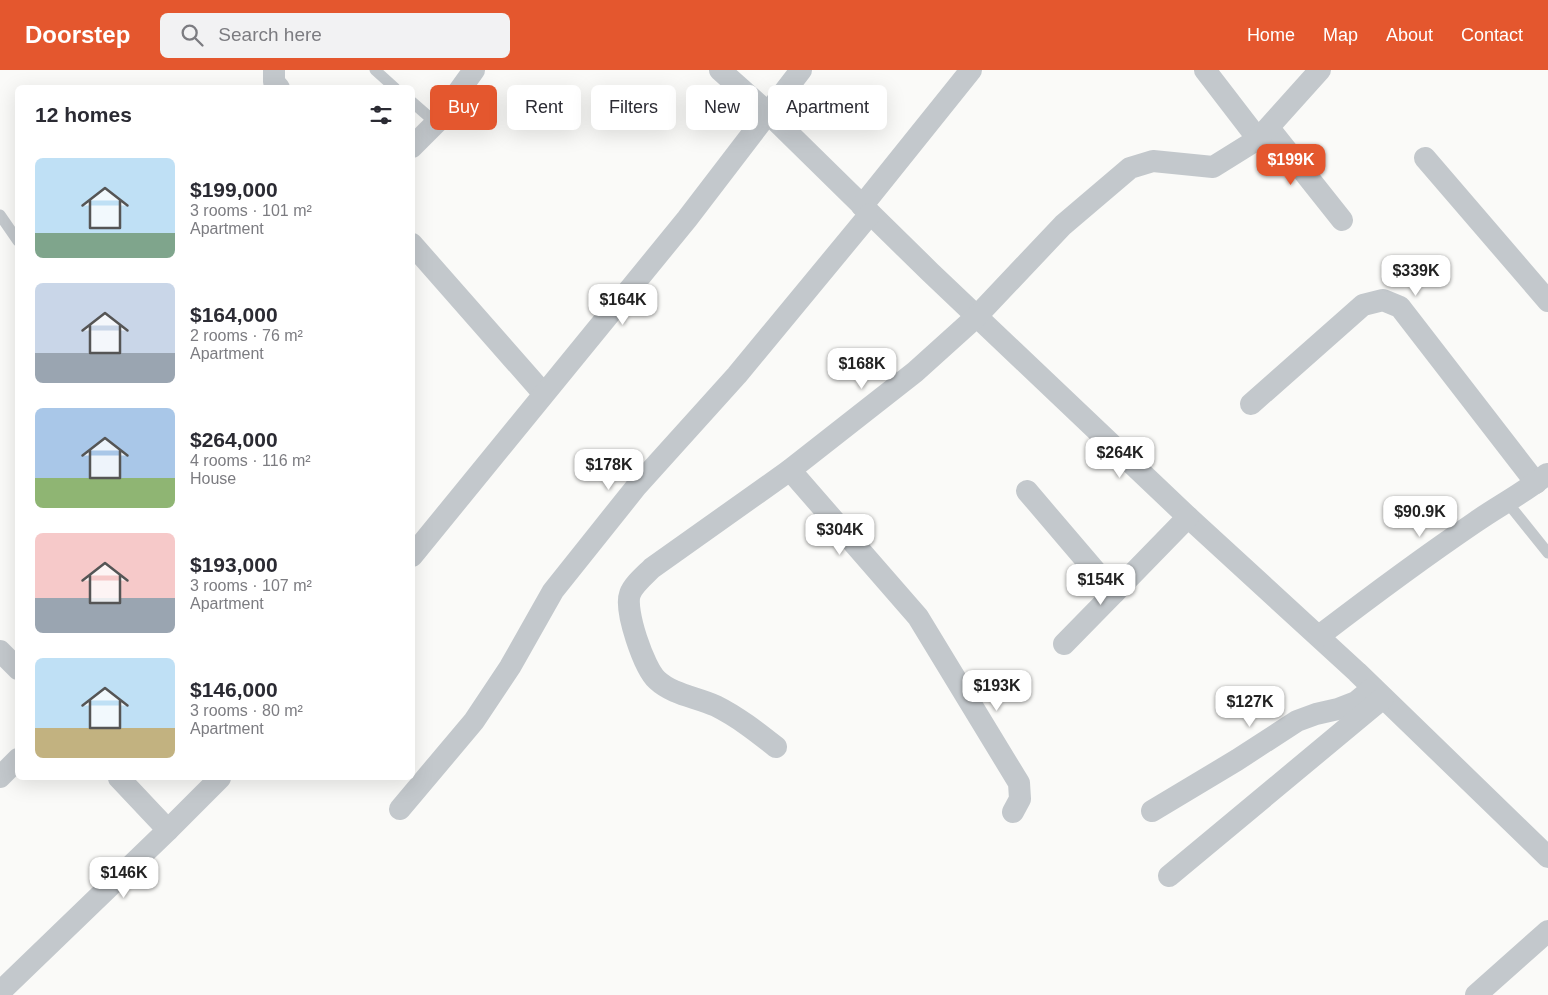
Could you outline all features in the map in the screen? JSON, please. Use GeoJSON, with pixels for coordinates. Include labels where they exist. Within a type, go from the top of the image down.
{"type":"FeatureCollection","features":[{"type":"Feature","properties":{"kind":"street"},"geometry":{"type":"LineString","coordinates":[[274,70],[274,82],[276,85]]}},
{"type":"Feature","properties":{"kind":"street"},"geometry":{"type":"LineString","coordinates":[[463,85],[474,70]]}},
{"type":"Feature","properties":{"kind":"street"},"geometry":{"type":"LineString","coordinates":[[720,70],[767,112],[976,317],[1188,517],[1319,636],[1548,857]]}},
{"type":"Feature","properties":{"kind":"street"},"geometry":{"type":"LineString","coordinates":[[415,552],[687,219],[800,70]]}},
{"type":"Feature","properties":{"kind":"street"},"geometry":{"type":"LineString","coordinates":[[400,809],[474,721],[510,667],[553,591],[636,487],[737,375],[866,210],[971,70]]}},
{"type":"Feature","properties":{"kind":"street"},"geometry":{"type":"LineString","coordinates":[[1205,70],[1342,220]]}},
{"type":"Feature","properties":{"kind":"street"},"geometry":{"type":"LineString","coordinates":[[776,747],[740,719],[715,706],[674,691],[657,680],[646,667],[628,611],[630,594],[652,568],[790,470],[915,372],[976,317],[1063,225],[1130,168],[1153,161],[1213,167],[1263,134],[1320,70]]}},
{"type":"Feature","properties":{"kind":"street"},"geometry":{"type":"LineString","coordinates":[[415,144],[430,128]]}},
{"type":"Feature","properties":{"kind":"street"},"geometry":{"type":"LineString","coordinates":[[1425,158],[1548,301]]}},
{"type":"Feature","properties":{"kind":"street"},"geometry":{"type":"LineString","coordinates":[[415,247],[544,394]]}},
{"type":"Feature","properties":{"kind":"street"},"geometry":{"type":"LineString","coordinates":[[1251,404],[1364,305],[1383,300],[1400,307],[1542,478],[1475,522],[1386,585],[1319,636]]}},
{"type":"Feature","properties":{"kind":"street"},"geometry":{"type":"LineString","coordinates":[[790,470],[918,617],[1019,783],[1020,799],[1013,812]]}},
{"type":"Feature","properties":{"kind":"street"},"geometry":{"type":"LineString","coordinates":[[1027,491],[1114,593]]}},
{"type":"Feature","properties":{"kind":"street"},"geometry":{"type":"LineString","coordinates":[[1064,644],[1188,517]]}},
{"type":"Feature","properties":{"kind":"street"},"geometry":{"type":"LineString","coordinates":[[0,651],[15,666]]}},
{"type":"Feature","properties":{"kind":"street"},"geometry":{"type":"LineString","coordinates":[[1152,811],[1297,721],[1338,709],[1378,693]]}},
{"type":"Feature","properties":{"kind":"street"},"geometry":{"type":"LineString","coordinates":[[1169,876],[1378,693]]}},
{"type":"Feature","properties":{"kind":"street"},"geometry":{"type":"LineString","coordinates":[[0,777],[15,762]]}},
{"type":"Feature","properties":{"kind":"street"},"geometry":{"type":"LineString","coordinates":[[121,780],[168,830]]}},
{"type":"Feature","properties":{"kind":"street"},"geometry":{"type":"LineString","coordinates":[[0,992],[218,780]]}},
{"type":"Feature","properties":{"kind":"street"},"geometry":{"type":"LineString","coordinates":[[1476,995],[1548,931]]}},
{"type":"Feature","properties":{"kind":"lane"},"geometry":{"type":"LineString","coordinates":[[375,70],[392,85]]}},
{"type":"Feature","properties":{"kind":"lane"},"geometry":{"type":"LineString","coordinates":[[415,104],[430,117]]}},
{"type":"Feature","properties":{"kind":"lane"},"geometry":{"type":"LineString","coordinates":[[0,215],[15,237]]}},
{"type":"Feature","properties":{"kind":"lane"},"geometry":{"type":"LineString","coordinates":[[1507,502],[1548,553]]}}]}
